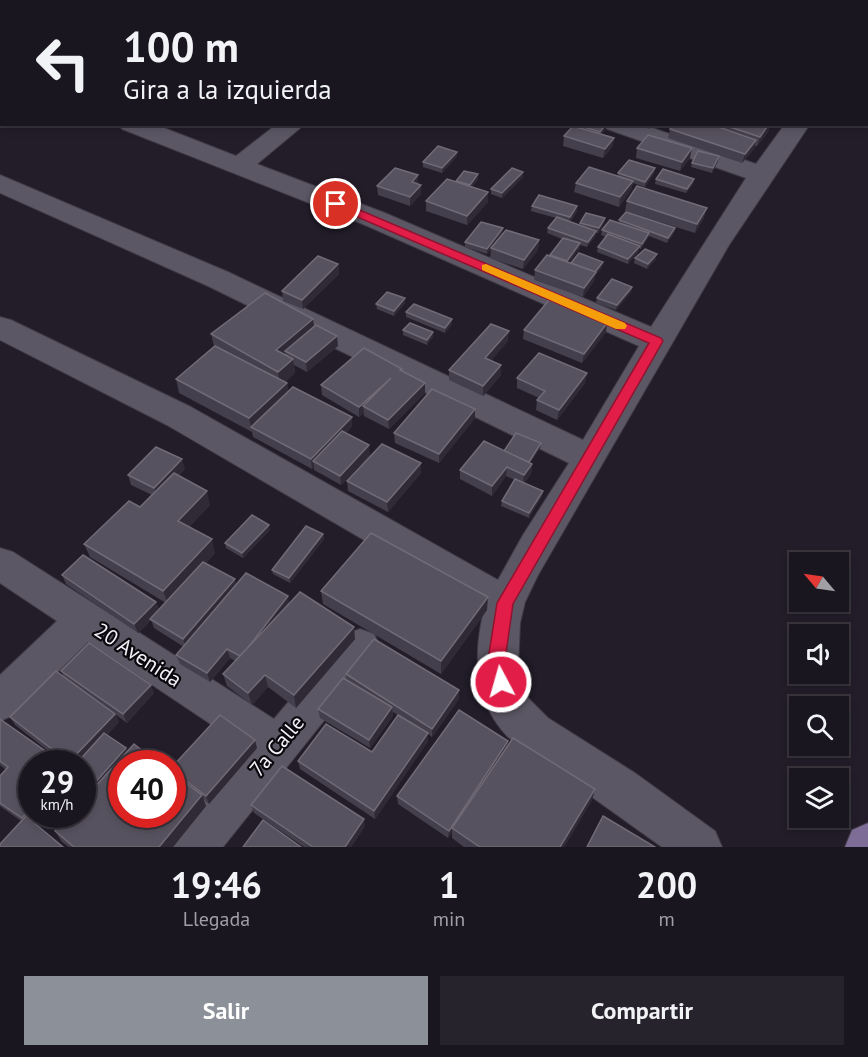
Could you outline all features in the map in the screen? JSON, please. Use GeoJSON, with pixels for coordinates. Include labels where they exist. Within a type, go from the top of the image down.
{"type":"FeatureCollection","features":[{"type":"Feature","properties":{"kind":"street"},"geometry":{"type":"LineString","coordinates":[[136,126],[375,219],[656,341]]}},
{"type":"Feature","properties":{"kind":"street"},"geometry":{"type":"LineString","coordinates":[[240,165],[290,126]]}},
{"type":"Feature","properties":{"kind":"street"},"geometry":{"type":"LineString","coordinates":[[622,126],[760,174]]}},
{"type":"Feature","properties":{"kind":"street"},"geometry":{"type":"LineString","coordinates":[[699,847],[594,771],[531,730],[505,703],[497,660],[505,603],[558,507],[590,458],[656,341],[760,174],[796,126]]}},
{"type":"Feature","properties":{"kind":"street"},"geometry":{"type":"LineString","coordinates":[[0,183],[218,279],[590,458]]}},
{"type":"Feature","properties":{"kind":"street"},"geometry":{"type":"LineString","coordinates":[[0,327],[179,416],[505,603]]}},
{"type":"Feature","properties":{"kind":"street","name":"20 Avenida"},"geometry":{"type":"LineString","coordinates":[[0,563],[278,745]]}},
{"type":"Feature","properties":{"kind":"street"},"geometry":{"type":"LineString","coordinates":[[0,702],[84,620]]}},
{"type":"Feature","properties":{"kind":"street","name":"7a Calle"},"geometry":{"type":"LineString","coordinates":[[194,847],[360,646]]}},
{"type":"Feature","properties":{"kind":"building"},"geometry":{"type":"Polygon","coordinates":[[[573,126],[614,138],[605,149],[564,136],[573,126]]]}},
{"type":"Feature","properties":{"kind":"building"},"geometry":{"type":"Polygon","coordinates":[[[581,126],[604,126],[600,132],[581,126]]]}},
{"type":"Feature","properties":{"kind":"building"},"geometry":{"type":"Polygon","coordinates":[[[672,126],[716,126],[756,140],[745,154],[670,129],[672,126]]]}},
{"type":"Feature","properties":{"kind":"building"},"geometry":{"type":"Polygon","coordinates":[[[727,126],[768,126],[760,137],[727,126]]]}},
{"type":"Feature","properties":{"kind":"building"},"geometry":{"type":"Polygon","coordinates":[[[648,135],[692,148],[682,162],[637,148],[648,135]]]}},
{"type":"Feature","properties":{"kind":"building"},"geometry":{"type":"Polygon","coordinates":[[[438,146],[457,152],[442,168],[423,162],[438,146]]]}},
{"type":"Feature","properties":{"kind":"building"},"geometry":{"type":"Polygon","coordinates":[[[698,151],[719,156],[713,168],[692,163],[698,151]]]}},
{"type":"Feature","properties":{"kind":"building"},"geometry":{"type":"Polygon","coordinates":[[[629,160],[655,168],[645,182],[618,173],[629,160]]]}},
{"type":"Feature","properties":{"kind":"building"},"geometry":{"type":"Polygon","coordinates":[[[589,167],[633,181],[620,197],[576,183],[589,167]]]}},
{"type":"Feature","properties":{"kind":"building"},"geometry":{"type":"Polygon","coordinates":[[[395,168],[418,175],[412,182],[421,185],[410,197],[377,186],[395,168]]]}},
{"type":"Feature","properties":{"kind":"building"},"geometry":{"type":"Polygon","coordinates":[[[512,168],[523,172],[502,193],[491,189],[512,168]]]}},
{"type":"Feature","properties":{"kind":"building"},"geometry":{"type":"Polygon","coordinates":[[[663,169],[694,179],[687,189],[656,179],[663,169]]]}},
{"type":"Feature","properties":{"kind":"building"},"geometry":{"type":"Polygon","coordinates":[[[464,171],[478,174],[470,185],[456,181],[464,171]]]}},
{"type":"Feature","properties":{"kind":"building"},"geometry":{"type":"Polygon","coordinates":[[[447,179],[488,192],[467,216],[426,201],[447,179]]]}},
{"type":"Feature","properties":{"kind":"building"},"geometry":{"type":"Polygon","coordinates":[[[637,186],[707,208],[697,224],[627,201],[637,186]]]}},
{"type":"Feature","properties":{"kind":"building"},"geometry":{"type":"Polygon","coordinates":[[[539,195],[577,206],[570,217],[532,206],[539,195]]]}},
{"type":"Feature","properties":{"kind":"building"},"geometry":{"type":"Polygon","coordinates":[[[626,212],[675,228],[668,238],[619,220],[626,212]]]}},
{"type":"Feature","properties":{"kind":"building"},"geometry":{"type":"Polygon","coordinates":[[[586,213],[605,218],[599,228],[580,223],[586,213]]]}},
{"type":"Feature","properties":{"kind":"building"},"geometry":{"type":"Polygon","coordinates":[[[557,217],[596,231],[588,242],[548,228],[557,217]]]}},
{"type":"Feature","properties":{"kind":"building"},"geometry":{"type":"Polygon","coordinates":[[[610,220],[649,233],[642,244],[602,230],[610,220]]]}},
{"type":"Feature","properties":{"kind":"building"},"geometry":{"type":"Polygon","coordinates":[[[481,222],[503,228],[487,249],[465,242],[481,222]]]}},
{"type":"Feature","properties":{"kind":"building"},"geometry":{"type":"Polygon","coordinates":[[[506,230],[539,240],[524,260],[491,248],[506,230]]]}},
{"type":"Feature","properties":{"kind":"building"},"geometry":{"type":"Polygon","coordinates":[[[608,234],[640,246],[628,259],[598,247],[608,234]]]}},
{"type":"Feature","properties":{"kind":"building"},"geometry":{"type":"Polygon","coordinates":[[[563,238],[580,243],[567,261],[550,255],[563,238]]]}},
{"type":"Feature","properties":{"kind":"building"},"geometry":{"type":"Polygon","coordinates":[[[645,249],[657,254],[648,264],[635,258],[645,249]]]}},
{"type":"Feature","properties":{"kind":"building"},"geometry":{"type":"Polygon","coordinates":[[[579,253],[603,262],[595,272],[571,263],[579,253]]]}},
{"type":"Feature","properties":{"kind":"building"},"geometry":{"type":"Polygon","coordinates":[[[547,255],[596,272],[584,288],[535,270],[547,255]]]}},
{"type":"Feature","properties":{"kind":"building"},"geometry":{"type":"Polygon","coordinates":[[[318,256],[338,264],[302,300],[282,291],[318,256]]]}},
{"type":"Feature","properties":{"kind":"building"},"geometry":{"type":"Polygon","coordinates":[[[612,279],[632,287],[617,305],[597,298],[612,279]]]}},
{"type":"Feature","properties":{"kind":"building"},"geometry":{"type":"Polygon","coordinates":[[[387,292],[405,298],[394,311],[376,304],[387,292]]]}},
{"type":"Feature","properties":{"kind":"building"},"geometry":{"type":"Polygon","coordinates":[[[265,293],[313,319],[276,350],[293,359],[278,372],[211,334],[265,293]]]}},
{"type":"Feature","properties":{"kind":"building"},"geometry":{"type":"Polygon","coordinates":[[[549,300],[607,323],[584,354],[524,330],[549,300]]]}},
{"type":"Feature","properties":{"kind":"building"},"geometry":{"type":"Polygon","coordinates":[[[414,304],[452,319],[445,328],[406,312],[414,304]]]}},
{"type":"Feature","properties":{"kind":"building"},"geometry":{"type":"Polygon","coordinates":[[[410,323],[433,332],[427,340],[403,330],[410,323]]]}},
{"type":"Feature","properties":{"kind":"building"},"geometry":{"type":"Polygon","coordinates":[[[491,324],[509,331],[485,358],[501,365],[483,386],[449,370],[491,324]]]}},
{"type":"Feature","properties":{"kind":"building"},"geometry":{"type":"Polygon","coordinates":[[[316,325],[337,336],[306,362],[285,351],[316,325]]]}},
{"type":"Feature","properties":{"kind":"building"},"geometry":{"type":"Polygon","coordinates":[[[215,346],[287,383],[249,418],[176,379],[215,346]]]}},
{"type":"Feature","properties":{"kind":"building"},"geometry":{"type":"Polygon","coordinates":[[[364,348],[425,383],[388,420],[363,406],[391,378],[359,407],[321,385],[364,348]]]}},
{"type":"Feature","properties":{"kind":"building"},"geometry":{"type":"Polygon","coordinates":[[[539,353],[587,373],[559,410],[537,400],[545,391],[517,378],[539,353]]]}},
{"type":"Feature","properties":{"kind":"building"},"geometry":{"type":"Polygon","coordinates":[[[293,387],[352,417],[311,459],[251,427],[293,387]]]}},
{"type":"Feature","properties":{"kind":"building"},"geometry":{"type":"Polygon","coordinates":[[[432,389],[475,409],[439,454],[394,433],[432,389]]]}},
{"type":"Feature","properties":{"kind":"building"},"geometry":{"type":"Polygon","coordinates":[[[342,431],[369,445],[340,476],[313,461],[342,431]]]}},
{"type":"Feature","properties":{"kind":"building"},"geometry":{"type":"Polygon","coordinates":[[[516,433],[541,443],[529,462],[504,451],[516,433]]]}},
{"type":"Feature","properties":{"kind":"building"},"geometry":{"type":"Polygon","coordinates":[[[484,441],[532,464],[524,475],[507,467],[492,486],[460,470],[484,441]]]}},
{"type":"Feature","properties":{"kind":"building"},"geometry":{"type":"Polygon","coordinates":[[[382,444],[421,463],[387,502],[347,481],[382,444]]]}},
{"type":"Feature","properties":{"kind":"building"},"geometry":{"type":"Polygon","coordinates":[[[156,447],[182,459],[154,488],[128,475],[156,447]]]}},
{"type":"Feature","properties":{"kind":"building"},"geometry":{"type":"Polygon","coordinates":[[[174,473],[207,491],[178,521],[212,539],[163,591],[84,544],[129,501],[140,507],[174,473]]]}},
{"type":"Feature","properties":{"kind":"building"},"geometry":{"type":"Polygon","coordinates":[[[515,479],[543,491],[529,513],[502,501],[515,479]]]}},
{"type":"Feature","properties":{"kind":"building"},"geometry":{"type":"Polygon","coordinates":[[[252,515],[269,525],[242,553],[225,543],[252,515]]]}},
{"type":"Feature","properties":{"kind":"building"},"geometry":{"type":"Polygon","coordinates":[[[306,526],[323,534],[289,578],[272,570],[306,526]]]}},
{"type":"Feature","properties":{"kind":"building"},"geometry":{"type":"Polygon","coordinates":[[[371,533],[488,597],[441,661],[321,591],[371,533]]]}},
{"type":"Feature","properties":{"kind":"building"},"geometry":{"type":"Polygon","coordinates":[[[83,555],[156,602],[134,624],[62,575],[83,555]]]}},
{"type":"Feature","properties":{"kind":"building"},"geometry":{"type":"Polygon","coordinates":[[[203,562],[235,579],[183,639],[150,619],[203,562]]]}},
{"type":"Feature","properties":{"kind":"building"},"geometry":{"type":"Polygon","coordinates":[[[246,573],[288,596],[246,650],[240,656],[227,649],[207,673],[176,655],[246,573]]]}},
{"type":"Feature","properties":{"kind":"building"},"geometry":{"type":"Polygon","coordinates":[[[300,592],[354,627],[294,695],[265,675],[248,693],[223,674],[300,592]]]}},
{"type":"Feature","properties":{"kind":"building"},"geometry":{"type":"Polygon","coordinates":[[[374,639],[459,690],[432,729],[346,674],[374,639]]]}},
{"type":"Feature","properties":{"kind":"building"},"geometry":{"type":"Polygon","coordinates":[[[89,643],[151,685],[123,714],[61,671],[89,643]]]}},
{"type":"Feature","properties":{"kind":"building"},"geometry":{"type":"Polygon","coordinates":[[[56,671],[115,714],[80,750],[53,750],[10,717],[56,671]]]}},
{"type":"Feature","properties":{"kind":"building"},"geometry":{"type":"Polygon","coordinates":[[[343,678],[392,707],[369,740],[318,709],[343,678]]]}},
{"type":"Feature","properties":{"kind":"building"},"geometry":{"type":"Polygon","coordinates":[[[459,710],[508,741],[449,831],[397,796],[459,710]]]}},
{"type":"Feature","properties":{"kind":"building"},"geometry":{"type":"Polygon","coordinates":[[[220,715],[255,740],[206,796],[186,781],[186,752],[220,715]]]}},
{"type":"Feature","properties":{"kind":"building"},"geometry":{"type":"Polygon","coordinates":[[[398,715],[428,733],[374,811],[298,761],[326,724],[372,752],[398,715]]]}},
{"type":"Feature","properties":{"kind":"building"},"geometry":{"type":"Polygon","coordinates":[[[0,719],[44,750],[18,750],[18,815],[0,803],[0,776],[8,767],[0,761],[0,719]]]}},
{"type":"Feature","properties":{"kind":"building"},"geometry":{"type":"Polygon","coordinates":[[[104,733],[126,748],[108,750],[108,768],[96,782],[96,750],[89,750],[104,733]]]}},
{"type":"Feature","properties":{"kind":"building"},"geometry":{"type":"Polygon","coordinates":[[[513,738],[595,789],[560,847],[480,847],[452,828],[513,738]]]}},
{"type":"Feature","properties":{"kind":"building"},"geometry":{"type":"Polygon","coordinates":[[[134,744],[142,750],[129,750],[134,744]]]}},
{"type":"Feature","properties":{"kind":"building"},"geometry":{"type":"Polygon","coordinates":[[[282,766],[364,819],[345,847],[313,847],[251,805],[282,766]]]}},
{"type":"Feature","properties":{"kind":"building"},"geometry":{"type":"Polygon","coordinates":[[[108,772],[108,828],[175,828],[159,847],[74,847],[55,831],[58,828],[96,828],[96,786],[108,772]]]}},
{"type":"Feature","properties":{"kind":"building"},"geometry":{"type":"Polygon","coordinates":[[[186,783],[202,795],[186,814],[186,783]]]}},
{"type":"Feature","properties":{"kind":"building"},"geometry":{"type":"Polygon","coordinates":[[[603,816],[655,847],[587,847],[603,816]]]}},
{"type":"Feature","properties":{"kind":"building"},"geometry":{"type":"Polygon","coordinates":[[[263,820],[301,847],[243,847],[263,820]]]}},
{"type":"Feature","properties":{"kind":"building"},"geometry":{"type":"Polygon","coordinates":[[[18,825],[18,828],[40,828],[63,847],[0,847],[0,844],[18,825]]]}},
{"type":"Feature","properties":{"kind":"slow traffic"},"geometry":{"type":"LineString","coordinates":[[486,268],[620,326]]}},
{"type":"Feature","properties":{"kind":"route"},"geometry":{"type":"LineString","coordinates":[[336,204],[656,341],[590,458],[558,507],[505,603],[497,660],[501,682]]}}]}
